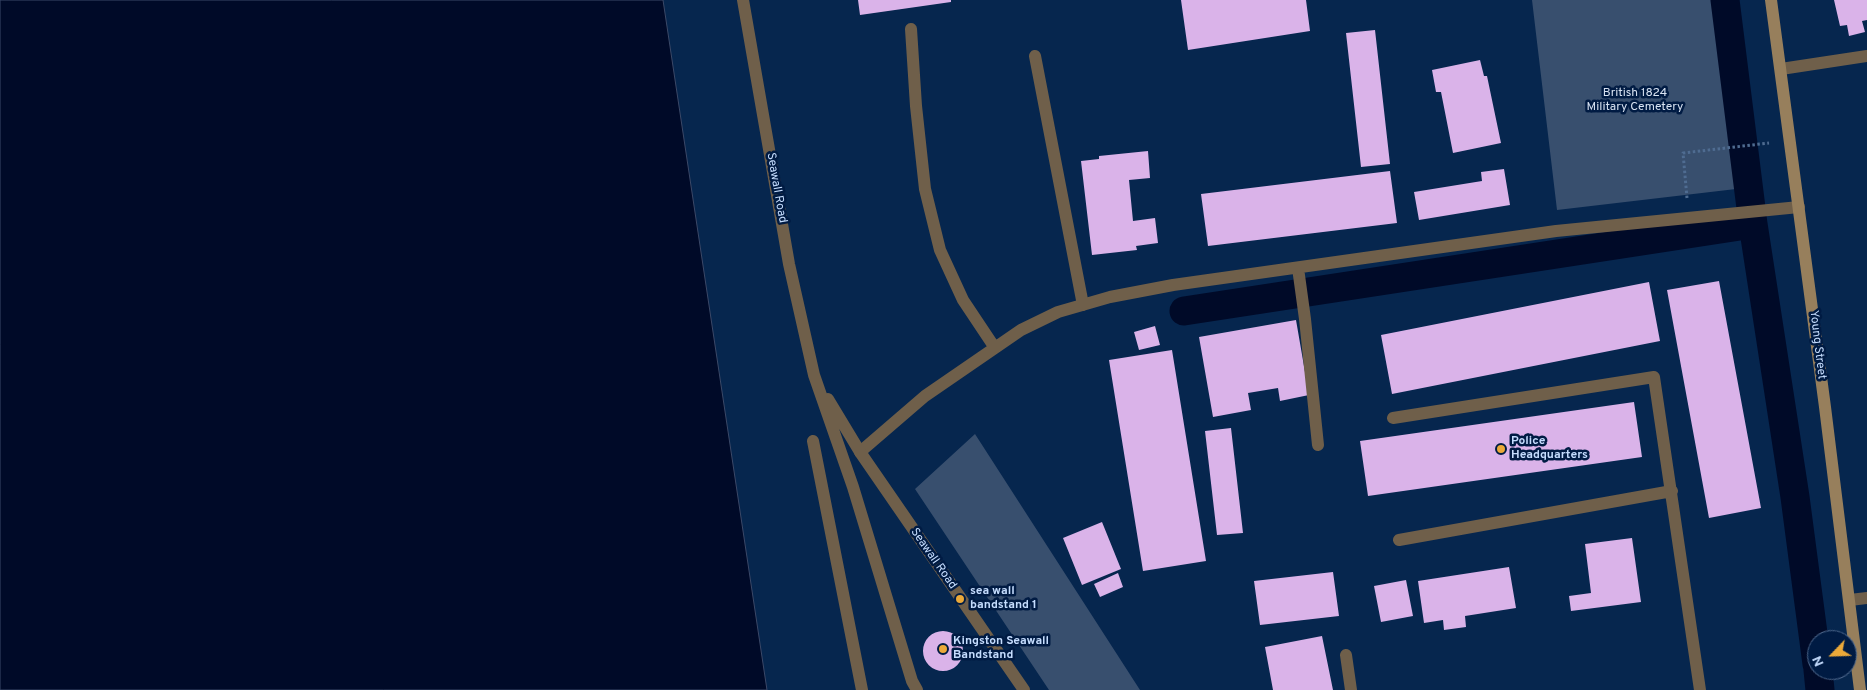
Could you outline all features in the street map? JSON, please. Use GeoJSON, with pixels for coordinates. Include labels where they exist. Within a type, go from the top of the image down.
{"type":"FeatureCollection","features":[{"type":"Feature","properties":{"kind":"main road","name":"Young Street"},"geometry":{"type":"LineString","coordinates":[[1771,0],[1850,600],[1860,690]]}},
{"type":"Feature","properties":{"kind":"street","name":"Seawall Road"},"geometry":{"type":"LineString","coordinates":[[743,0],[789,264],[814,375],[853,487],[912,681],[917,690]]}},
{"type":"Feature","properties":{"kind":"street"},"geometry":{"type":"LineString","coordinates":[[911,29],[916,106],[925,189],[940,250],[963,300],[995,348]]}},
{"type":"Feature","properties":{"kind":"street"},"geometry":{"type":"LineString","coordinates":[[1035,56],[1083,305]]}},
{"type":"Feature","properties":{"kind":"street"},"geometry":{"type":"LineString","coordinates":[[1781,69],[1867,56]]}},
{"type":"Feature","properties":{"kind":"street"},"geometry":{"type":"LineString","coordinates":[[860,452],[925,396],[1021,330],[1058,312],[1110,297],[1173,285],[1556,231],[1799,207]]}},
{"type":"Feature","properties":{"kind":"street"},"geometry":{"type":"LineString","coordinates":[[1298,268],[1318,445]]}},
{"type":"Feature","properties":{"kind":"street","name":"Seawall Road"},"geometry":{"type":"LineString","coordinates":[[814,375],[860,452],[1024,690]]}},
{"type":"Feature","properties":{"kind":"street"},"geometry":{"type":"LineString","coordinates":[[1393,418],[1654,377],[1700,690]]}},
{"type":"Feature","properties":{"kind":"street"},"geometry":{"type":"LineString","coordinates":[[813,441],[862,690]]}},
{"type":"Feature","properties":{"kind":"street"},"geometry":{"type":"LineString","coordinates":[[1399,540],[1672,491]]}},
{"type":"Feature","properties":{"kind":"street"},"geometry":{"type":"LineString","coordinates":[[1850,600],[1867,598]]}},
{"type":"Feature","properties":{"kind":"street"},"geometry":{"type":"LineString","coordinates":[[1346,655],[1351,690]]}},
{"type":"Feature","properties":{"kind":"path"},"geometry":{"type":"LineString","coordinates":[[1690,218],[1683,153],[1754,145]]}},
{"type":"Feature","properties":{"kind":"green space","name":"British 1824 Military Cemetery"},"geometry":{"type":"Polygon","coordinates":[[[1532,0],[1714,0],[1736,189],[1557,210],[1532,0]]]}},
{"type":"Feature","properties":{"kind":"green space"},"geometry":{"type":"Polygon","coordinates":[[[975,434],[1140,690],[1049,690],[915,489],[975,434]]]}},
{"type":"Feature","properties":{"kind":"shaded area"},"geometry":{"type":"Polygon","coordinates":[[[0,0],[663,0],[767,690],[0,690],[0,0]]]}},
{"type":"Feature","properties":{"kind":"building"},"geometry":{"type":"Polygon","coordinates":[[[858,0],[951,0],[951,2],[860,15],[858,0]]]}},
{"type":"Feature","properties":{"kind":"building"},"geometry":{"type":"Polygon","coordinates":[[[1181,0],[1306,0],[1310,31],[1188,50],[1181,0]]]}},
{"type":"Feature","properties":{"kind":"building"},"geometry":{"type":"Polygon","coordinates":[[[1834,0],[1867,0],[1867,20],[1862,21],[1865,32],[1849,36],[1847,25],[1840,26],[1834,0]]]}},
{"type":"Feature","properties":{"kind":"building"},"geometry":{"type":"Polygon","coordinates":[[[1375,30],[1390,164],[1361,167],[1346,33],[1375,30]]]}},
{"type":"Feature","properties":{"kind":"building"},"geometry":{"type":"Polygon","coordinates":[[[1480,60],[1484,76],[1487,76],[1501,143],[1453,153],[1441,92],[1436,92],[1432,70],[1480,60]]]}},
{"type":"Feature","properties":{"kind":"building"},"geometry":{"type":"Polygon","coordinates":[[[1148,151],[1150,178],[1129,180],[1133,221],[1155,218],[1158,243],[1136,246],[1137,250],[1092,255],[1081,161],[1099,159],[1099,156],[1148,151]]]}},
{"type":"Feature","properties":{"kind":"building"},"geometry":{"type":"Polygon","coordinates":[[[1504,169],[1510,205],[1419,220],[1414,192],[1482,181],[1481,172],[1504,169]]]}},
{"type":"Feature","properties":{"kind":"building"},"geometry":{"type":"Polygon","coordinates":[[[1390,171],[1397,223],[1208,246],[1201,194],[1390,171]]]}},
{"type":"Feature","properties":{"kind":"building"},"geometry":{"type":"Polygon","coordinates":[[[1719,281],[1761,508],[1709,518],[1667,290],[1719,281]]]}},
{"type":"Feature","properties":{"kind":"building"},"geometry":{"type":"Polygon","coordinates":[[[1649,282],[1660,341],[1392,394],[1381,335],[1649,282]]]}},
{"type":"Feature","properties":{"kind":"building"},"geometry":{"type":"Polygon","coordinates":[[[1296,320],[1309,395],[1280,401],[1278,388],[1248,393],[1251,410],[1213,417],[1199,337],[1296,320]]]}},
{"type":"Feature","properties":{"kind":"building"},"geometry":{"type":"Polygon","coordinates":[[[1155,326],[1160,345],[1139,350],[1134,332],[1155,326]]]}},
{"type":"Feature","properties":{"kind":"building"},"geometry":{"type":"Polygon","coordinates":[[[1172,350],[1206,561],[1143,571],[1109,360],[1172,350]]]}},
{"type":"Feature","properties":{"kind":"building","name":"Police Headquarters"},"geometry":{"type":"Polygon","coordinates":[[[1634,402],[1642,457],[1368,496],[1360,441],[1634,402]]]}},
{"type":"Feature","properties":{"kind":"building"},"geometry":{"type":"Polygon","coordinates":[[[1231,428],[1243,533],[1217,535],[1205,431],[1231,428]]]}},
{"type":"Feature","properties":{"kind":"building"},"geometry":{"type":"Polygon","coordinates":[[[1102,522],[1121,569],[1082,585],[1063,538],[1102,522]]]}},
{"type":"Feature","properties":{"kind":"building"},"geometry":{"type":"Polygon","coordinates":[[[1632,538],[1641,602],[1571,611],[1569,596],[1591,593],[1585,544],[1632,538]]]}},
{"type":"Feature","properties":{"kind":"building"},"geometry":{"type":"Polygon","coordinates":[[[1509,567],[1516,608],[1465,616],[1466,627],[1444,630],[1443,620],[1424,623],[1418,581],[1509,567]]]}},
{"type":"Feature","properties":{"kind":"building"},"geometry":{"type":"Polygon","coordinates":[[[1333,572],[1339,616],[1260,625],[1254,581],[1333,572]]]}},
{"type":"Feature","properties":{"kind":"building"},"geometry":{"type":"Polygon","coordinates":[[[1118,573],[1123,587],[1100,597],[1094,584],[1118,573]]]}},
{"type":"Feature","properties":{"kind":"building"},"geometry":{"type":"Polygon","coordinates":[[[1406,580],[1413,616],[1381,622],[1374,586],[1406,580]]]}},
{"type":"Feature","properties":{"kind":"building","name":"Kingston Seawall Bandstand"},"geometry":{"type":"Polygon","coordinates":[[[943,631],[957,637],[963,651],[957,665],[943,671],[929,665],[923,651],[929,637],[943,631]]]}},
{"type":"Feature","properties":{"kind":"building"},"geometry":{"type":"Polygon","coordinates":[[[1322,636],[1333,690],[1273,690],[1265,647],[1322,636]]]}},
{"type":"Feature","properties":{"kind":"waterway"},"geometry":{"type":"LineString","coordinates":[[1725,0],[1753,224]]}},
{"type":"Feature","properties":{"kind":"waterway"},"geometry":{"type":"LineString","coordinates":[[1184,311],[1753,224],[1795,497],[1813,630]]}},
{"type":"Feature","properties":{"kind":"waterway"},"geometry":{"type":"LineString","coordinates":[[1819,680],[1820,690]]}},
{"type":"Feature","properties":{"kind":"place","name":"Police Headquarters"},"geometry":{"type":"Point","coordinates":[1501,449]}},
{"type":"Feature","properties":{"kind":"place","name":"sea wall bandstand 1"},"geometry":{"type":"Point","coordinates":[960,599]}},
{"type":"Feature","properties":{"kind":"place","name":"Kingston Seawall Bandstand"},"geometry":{"type":"Point","coordinates":[943,649]}}]}
